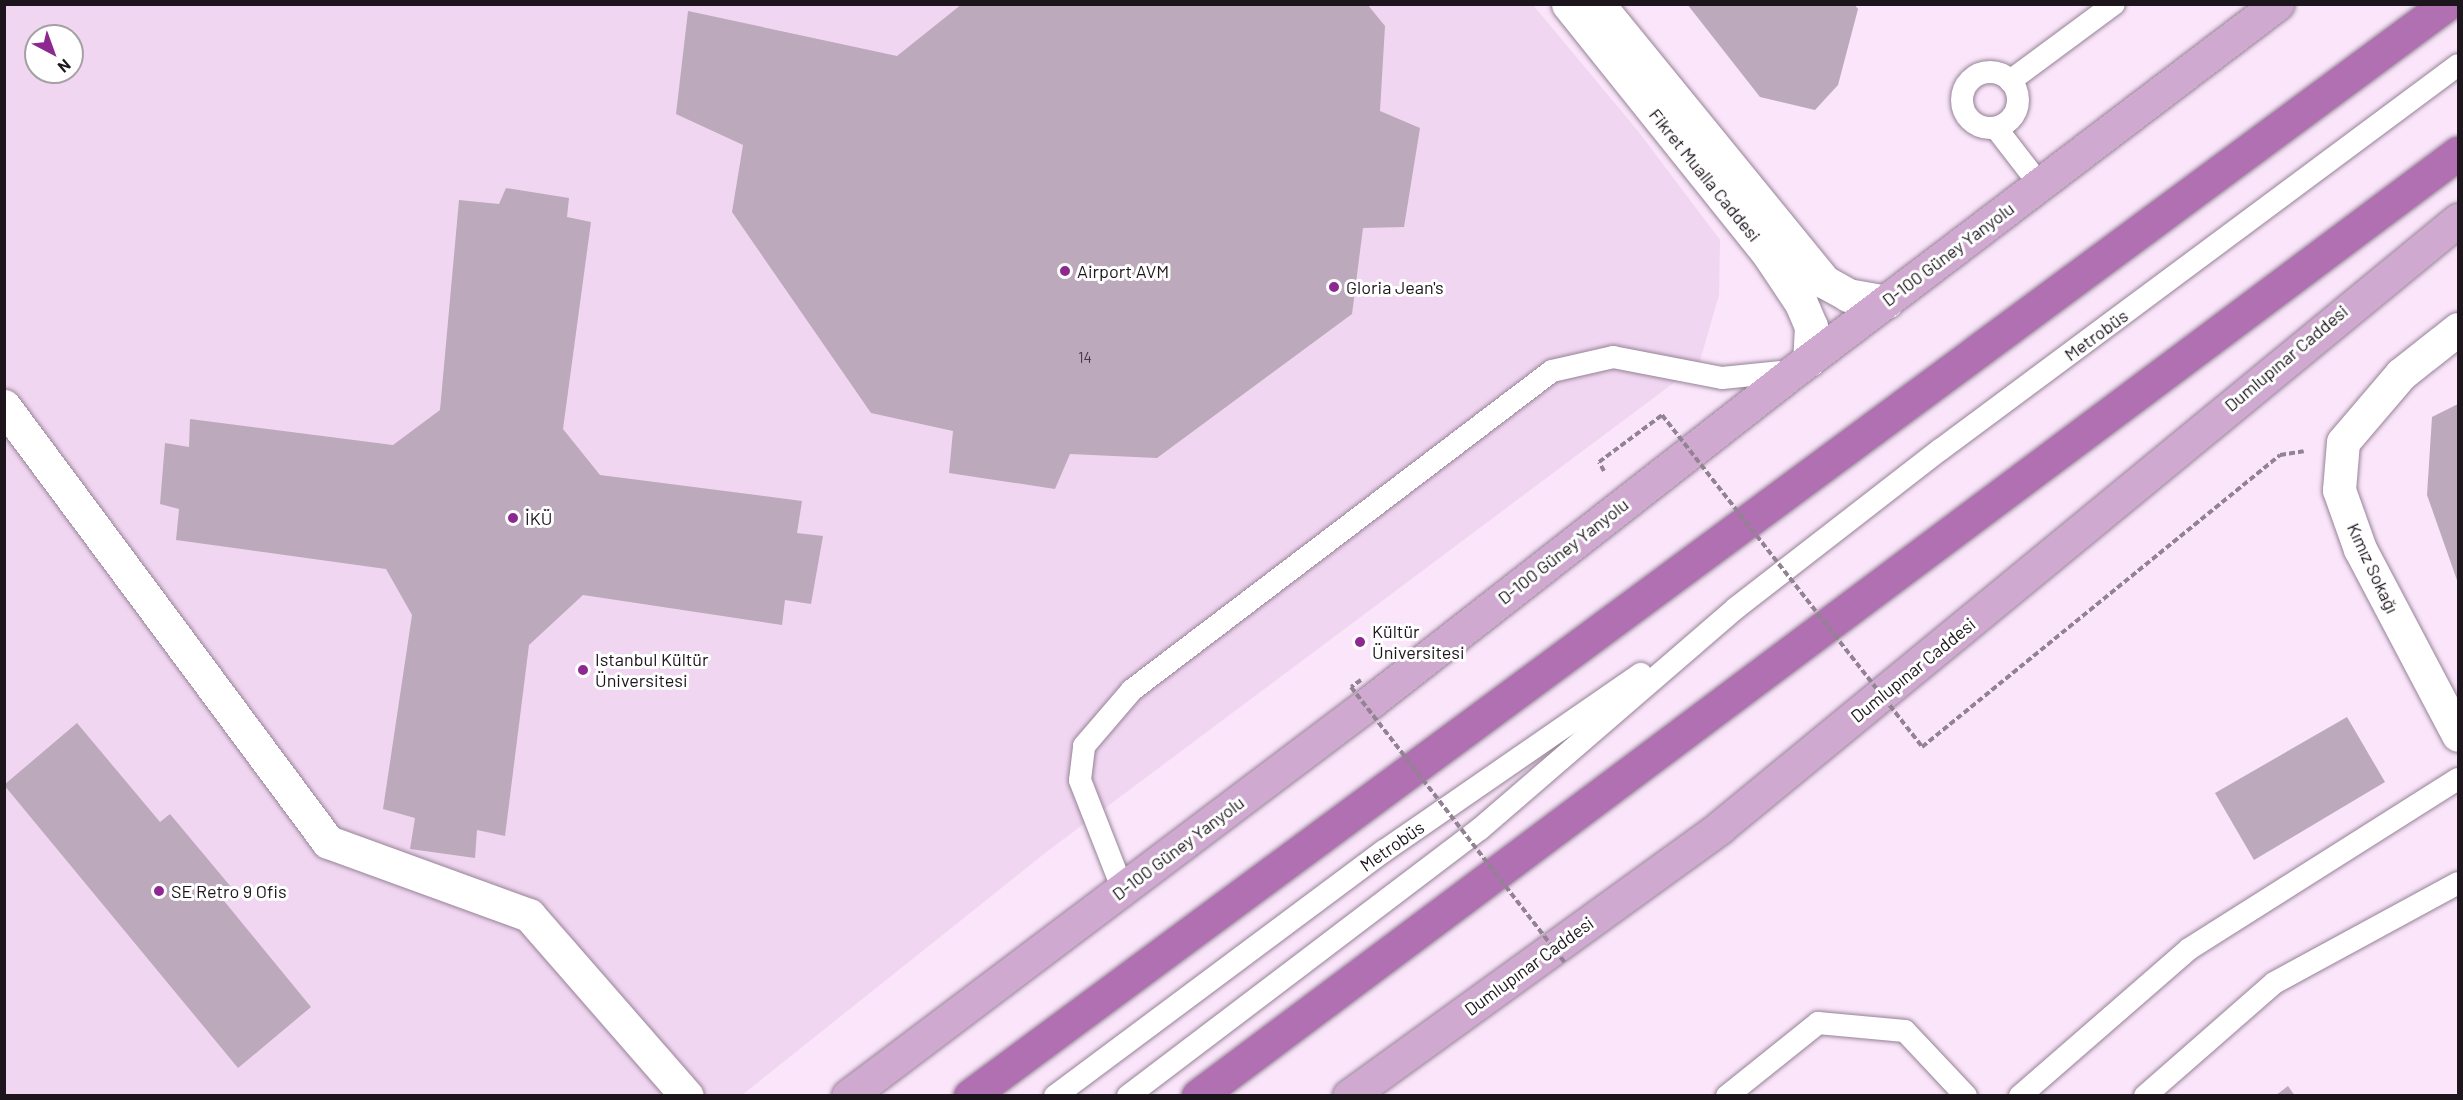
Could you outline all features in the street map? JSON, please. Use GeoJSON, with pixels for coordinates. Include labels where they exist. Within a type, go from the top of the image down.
{"type":"FeatureCollection","features":[{"type":"Feature","properties":{"kind":"highway"},"geometry":{"type":"LineString","coordinates":[[970,1095],[2447,4]]}},
{"type":"Feature","properties":{"kind":"highway"},"geometry":{"type":"LineString","coordinates":[[1198,1095],[2458,153]]}},
{"type":"Feature","properties":{"kind":"main road","name":"D-100 Güney Yanyolu"},"geometry":{"type":"LineString","coordinates":[[848,1095],[1123,890],[1801,365],[2277,4]]}},
{"type":"Feature","properties":{"kind":"main road","name":"Dumlupınar Caddesi"},"geometry":{"type":"LineString","coordinates":[[1349,1095],[1720,827],[2458,220]]}},
{"type":"Feature","properties":{"kind":"street","name":"Fikret Mualla Caddesi"},"geometry":{"type":"LineString","coordinates":[[1568,4],[1784,278],[1811,326],[1801,365]]}},
{"type":"Feature","properties":{"kind":"street","name":"Fikret Mualla Caddesi"},"geometry":{"type":"LineString","coordinates":[[1598,4],[1825,282],[1848,295],[1886,302]]}},
{"type":"Feature","properties":{"kind":"street"},"geometry":{"type":"LineString","coordinates":[[2343,442],[2401,374],[2458,329]]}},
{"type":"Feature","properties":{"kind":"street"},"geometry":{"type":"LineString","coordinates":[[4,406],[328,842],[529,915],[687,1095]]}},
{"type":"Feature","properties":{"kind":"street","name":"Kımız Sokağı"},"geometry":{"type":"LineString","coordinates":[[2343,442],[2339,490],[2360,549],[2458,735]]}},
{"type":"Feature","properties":{"kind":"lane"},"geometry":{"type":"LineString","coordinates":[[2010,81],[2114,4]]}},
{"type":"Feature","properties":{"kind":"lane","name":"Metrobüs"},"geometry":{"type":"LineString","coordinates":[[1128,1095],[1480,829],[1736,608],[1940,450],[2458,65]]}},
{"type":"Feature","properties":{"kind":"lane"},"geometry":{"type":"LineString","coordinates":[[1996,128],[2015,114],[2018,102],[2010,81],[1999,73],[1980,74],[1965,87],[1961,99],[1971,123],[1996,128],[2040,185]]}},
{"type":"Feature","properties":{"kind":"lane"},"geometry":{"type":"LineString","coordinates":[[1123,890],[1080,780],[1084,746],[1132,690],[1552,371],[1613,357],[1722,378],[1801,365]]}},
{"type":"Feature","properties":{"kind":"lane","name":"Metrobüs"},"geometry":{"type":"LineString","coordinates":[[1055,1095],[1384,851],[1736,608]]}},
{"type":"Feature","properties":{"kind":"lane"},"geometry":{"type":"LineString","coordinates":[[2020,1095],[2189,949],[2458,780]]}},
{"type":"Feature","properties":{"kind":"lane"},"geometry":{"type":"LineString","coordinates":[[2145,1095],[2274,983],[2458,883]]}},
{"type":"Feature","properties":{"kind":"lane"},"geometry":{"type":"LineString","coordinates":[[1727,1095],[1818,1023],[1905,1031],[1966,1095]]}},
{"type":"Feature","properties":{"kind":"lane"},"geometry":{"type":"LineString","coordinates":[[1950,1076],[1985,1095]]}},
{"type":"Feature","properties":{"kind":"path"},"geometry":{"type":"LineString","coordinates":[[1599,462],[1662,415],[1922,747],[2280,455],[2343,442]]}},
{"type":"Feature","properties":{"kind":"path"},"geometry":{"type":"LineString","coordinates":[[1361,680],[1352,687],[1565,963]]}},
{"type":"Feature","properties":{"kind":"shaded area"},"geometry":{"type":"Polygon","coordinates":[[[5,5],[1533,5],[1638,131],[1720,240],[1719,295],[1699,364],[1049,850],[742,1095],[5,1096],[5,5]]]}},
{"type":"Feature","properties":{"kind":"building","name":"Airport AVM"},"geometry":{"type":"Polygon","coordinates":[[[962,4],[1367,4],[1385,26],[1380,111],[1420,128],[1404,227],[1363,228],[1352,314],[1157,458],[1070,454],[1055,489],[949,473],[953,431],[871,413],[732,212],[743,145],[676,114],[688,11],[897,56],[962,4]]]}},
{"type":"Feature","properties":{"kind":"building"},"geometry":{"type":"Polygon","coordinates":[[[1687,4],[1854,4],[1858,9],[1838,85],[1815,110],[1760,97],[1687,4]]]}},
{"type":"Feature","properties":{"kind":"building"},"geometry":{"type":"Polygon","coordinates":[[[506,188],[569,198],[567,217],[591,222],[563,429],[600,475],[802,501],[797,533],[823,536],[811,604],[785,600],[782,625],[583,595],[529,645],[505,836],[477,830],[475,858],[410,849],[415,818],[383,809],[412,615],[386,569],[176,540],[179,509],[160,504],[165,443],[189,447],[190,419],[393,445],[440,410],[459,200],[499,204],[506,188]]]}},
{"type":"Feature","properties":{"kind":"building"},"geometry":{"type":"Polygon","coordinates":[[[2458,404],[2458,583],[2427,495],[2432,417],[2458,404]]]}},
{"type":"Feature","properties":{"kind":"building"},"geometry":{"type":"Polygon","coordinates":[[[2347,717],[2385,782],[2254,860],[2215,793],[2347,717]]]}},
{"type":"Feature","properties":{"kind":"building","name":"SE Retro 9 Ofis"},"geometry":{"type":"Polygon","coordinates":[[[77,723],[160,822],[170,814],[231,887],[220,896],[311,1007],[238,1068],[4,785],[77,723]]]}},
{"type":"Feature","properties":{"kind":"building"},"geometry":{"type":"Polygon","coordinates":[[[2288,1086],[2295,1096],[2275,1096],[2288,1086]]]}},
{"type":"Feature","properties":{"kind":"place","name":"Airport AVM"},"geometry":{"type":"Point","coordinates":[1065,271]}},
{"type":"Feature","properties":{"kind":"place","name":"Gloria Jean's"},"geometry":{"type":"Point","coordinates":[1334,287]}},
{"type":"Feature","properties":{"kind":"place","name":"İKÜ"},"geometry":{"type":"Point","coordinates":[513,518]}},
{"type":"Feature","properties":{"kind":"place","name":"Kültür Üniversitesi"},"geometry":{"type":"Point","coordinates":[1360,642]}},
{"type":"Feature","properties":{"kind":"place","name":"Istanbul Kültür Üniversitesi"},"geometry":{"type":"Point","coordinates":[583,670]}},
{"type":"Feature","properties":{"kind":"place","name":"SE Retro 9 Ofis"},"geometry":{"type":"Point","coordinates":[159,891]}}]}
